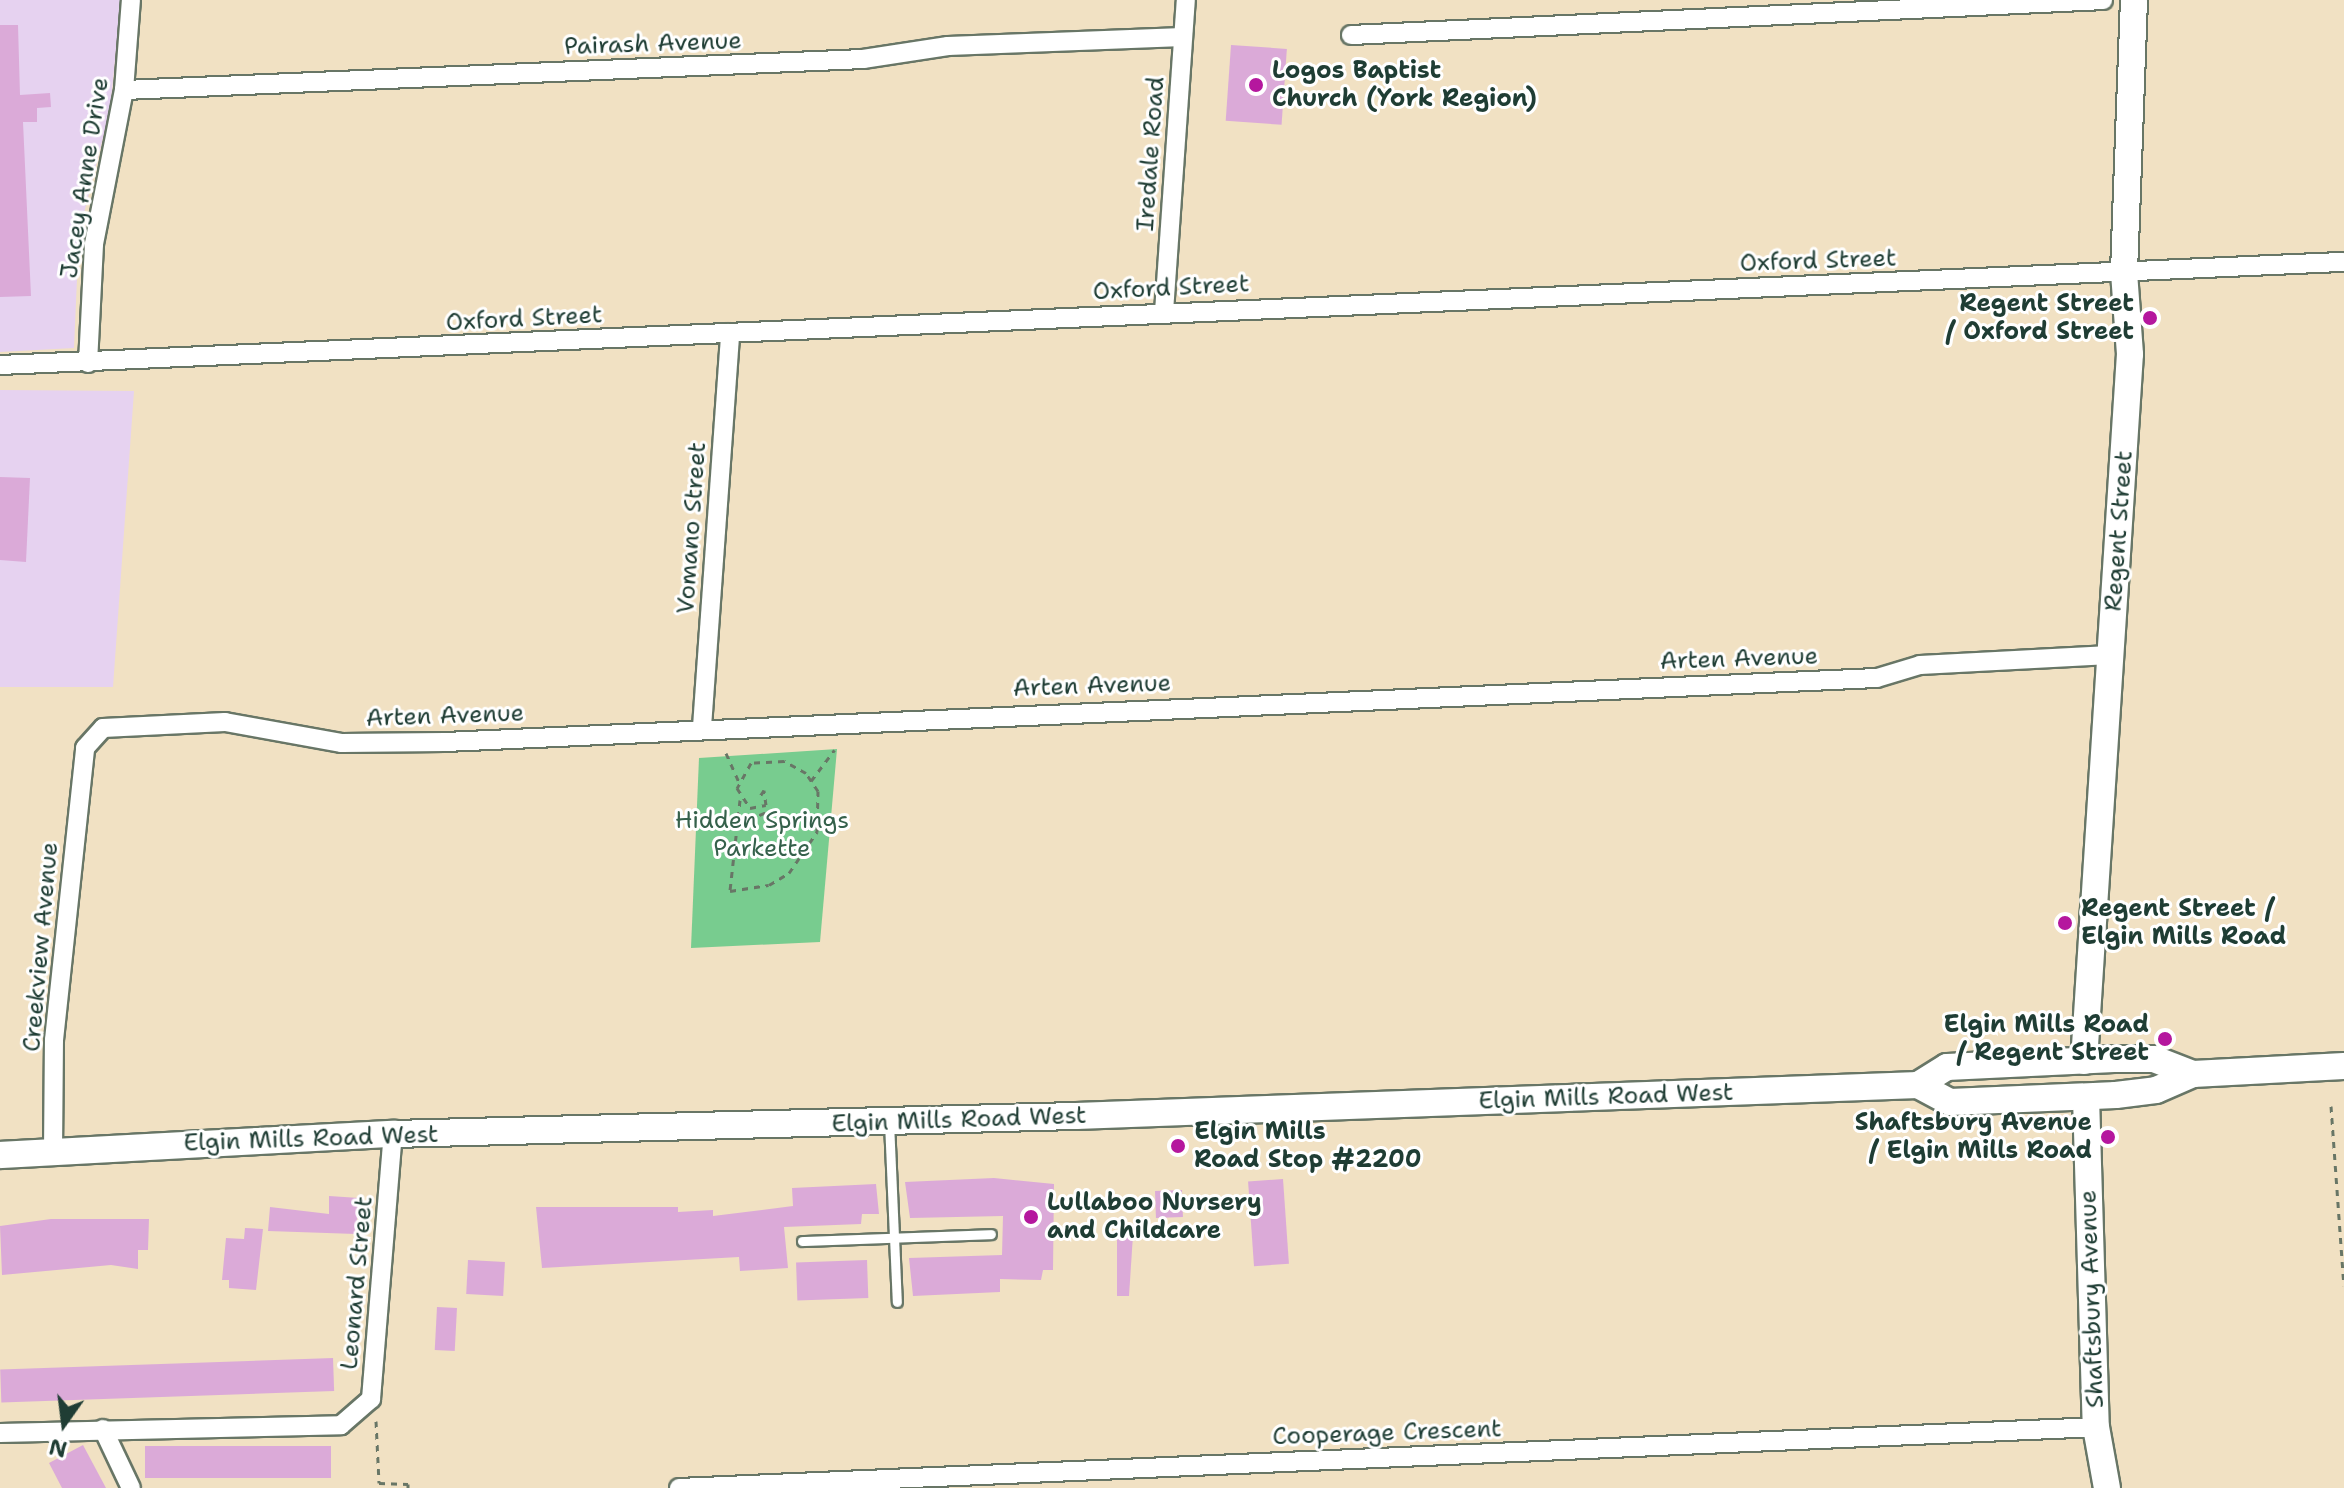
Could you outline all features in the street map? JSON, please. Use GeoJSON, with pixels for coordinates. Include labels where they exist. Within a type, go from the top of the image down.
{"type":"FeatureCollection","features":[{"type":"Feature","properties":{"kind":"main road","name":"Regent Street"},"geometry":{"type":"LineString","coordinates":[[2084,1061],[2130,354],[2124,272],[2134,0]]}},
{"type":"Feature","properties":{"kind":"main road","name":"Elgin Mills Road West"},"geometry":{"type":"LineString","coordinates":[[0,1155],[393,1134],[889,1122],[1918,1085],[1947,1067],[2084,1061],[2154,1059],[2193,1074]]}},
{"type":"Feature","properties":{"kind":"main road","name":"Elgin Mills Road West"},"geometry":{"type":"LineString","coordinates":[[1918,1085],[1950,1102],[2086,1097],[2156,1090],[2193,1074],[2344,1066]]}},
{"type":"Feature","properties":{"kind":"main road","name":"Shaftsbury Avenue"},"geometry":{"type":"LineString","coordinates":[[2086,1097],[2096,1427],[2107,1488]]}},
{"type":"Feature","properties":{"kind":"street","name":"Jacey Anne Drive"},"geometry":{"type":"LineString","coordinates":[[88,363],[94,244],[124,90],[131,0]]}},
{"type":"Feature","properties":{"kind":"street","name":"Iredale Road"},"geometry":{"type":"LineString","coordinates":[[1164,312],[1186,0]]}},
{"type":"Feature","properties":{"kind":"street"},"geometry":{"type":"LineString","coordinates":[[1351,35],[1719,8],[2103,0]]}},
{"type":"Feature","properties":{"kind":"street","name":"Pairash Avenue"},"geometry":{"type":"LineString","coordinates":[[124,90],[863,59],[948,46],[1183,37]]}},
{"type":"Feature","properties":{"kind":"street","name":"Oxford Street"},"geometry":{"type":"LineString","coordinates":[[0,365],[2344,262]]}},
{"type":"Feature","properties":{"kind":"street","name":"Vomano Street"},"geometry":{"type":"LineString","coordinates":[[702,727],[730,333]]}},
{"type":"Feature","properties":{"kind":"street","name":"Arten Avenue"},"geometry":{"type":"LineString","coordinates":[[85,748],[103,728],[225,722],[342,743],[1877,678],[1920,665],[2110,655]]}},
{"type":"Feature","properties":{"kind":"street","name":"Creekview Avenue"},"geometry":{"type":"LineString","coordinates":[[53,1152],[54,1040],[85,748]]}},
{"type":"Feature","properties":{"kind":"street","name":"Shaftsbury Avenue"},"geometry":{"type":"LineString","coordinates":[[2084,1061],[2086,1097]]}},
{"type":"Feature","properties":{"kind":"street","name":"Leonard Street"},"geometry":{"type":"LineString","coordinates":[[0,1433],[341,1425],[371,1399],[393,1134]]}},
{"type":"Feature","properties":{"kind":"street","name":"Cooperage Crescent"},"geometry":{"type":"LineString","coordinates":[[679,1488],[2096,1427]]}},
{"type":"Feature","properties":{"kind":"street"},"geometry":{"type":"LineString","coordinates":[[103,1429],[131,1488]]}},
{"type":"Feature","properties":{"kind":"lane"},"geometry":{"type":"LineString","coordinates":[[889,1122],[897,1302]]}},
{"type":"Feature","properties":{"kind":"lane"},"geometry":{"type":"LineString","coordinates":[[802,1241],[991,1234]]}},
{"type":"Feature","properties":{"kind":"path"},"geometry":{"type":"LineString","coordinates":[[811,781],[834,750]]}},
{"type":"Feature","properties":{"kind":"path"},"geometry":{"type":"LineString","coordinates":[[726,753],[739,782],[740,800],[730,891],[769,885],[789,873],[819,825],[818,791],[811,781],[784,761],[767,759],[751,763],[739,782]]}},
{"type":"Feature","properties":{"kind":"path"},"geometry":{"type":"LineString","coordinates":[[740,800],[760,808],[768,798],[764,790],[759,798]]}},
{"type":"Feature","properties":{"kind":"path"},"geometry":{"type":"LineString","coordinates":[[737,824],[770,811],[819,825]]}},
{"type":"Feature","properties":{"kind":"path"},"geometry":{"type":"LineString","coordinates":[[2331,1106],[2344,1286]]}},
{"type":"Feature","properties":{"kind":"path"},"geometry":{"type":"LineString","coordinates":[[371,1399],[380,1439],[379,1483],[408,1484],[408,1488]]}},
{"type":"Feature","properties":{"kind":"shaded area"},"geometry":{"type":"Polygon","coordinates":[[[0,0],[121,0],[110,110],[79,233],[74,348],[0,352],[0,0]]]}},
{"type":"Feature","properties":{"kind":"shaded area"},"geometry":{"type":"Polygon","coordinates":[[[0,390],[134,391],[113,687],[0,687],[0,390]]]}},
{"type":"Feature","properties":{"kind":"green space","name":"Hidden Springs Parkette"},"geometry":{"type":"Polygon","coordinates":[[[837,749],[820,942],[691,948],[699,758],[837,749]]]}},
{"type":"Feature","properties":{"kind":"building"},"geometry":{"type":"Polygon","coordinates":[[[0,25],[18,25],[20,95],[50,93],[51,107],[37,108],[37,122],[23,122],[31,296],[0,297],[0,25]]]}},
{"type":"Feature","properties":{"kind":"building","name":"Logos Baptist Church (York Region)"},"geometry":{"type":"Polygon","coordinates":[[[1231,45],[1287,49],[1282,125],[1226,121],[1231,45]]]}},
{"type":"Feature","properties":{"kind":"building"},"geometry":{"type":"Polygon","coordinates":[[[0,477],[30,478],[26,562],[0,560],[0,477]]]}},
{"type":"Feature","properties":{"kind":"building"},"geometry":{"type":"Polygon","coordinates":[[[994,1178],[1054,1184],[1053,1270],[1043,1270],[1041,1280],[1000,1279],[1000,1292],[913,1296],[909,1258],[1002,1255],[1003,1216],[910,1218],[905,1182],[994,1178]]]}},
{"type":"Feature","properties":{"kind":"building"},"geometry":{"type":"Polygon","coordinates":[[[1283,1179],[1289,1264],[1254,1266],[1248,1181],[1283,1179]]]}},
{"type":"Feature","properties":{"kind":"building"},"geometry":{"type":"Polygon","coordinates":[[[876,1184],[879,1214],[862,1214],[861,1224],[784,1227],[788,1268],[740,1271],[739,1257],[542,1268],[536,1207],[678,1207],[678,1212],[713,1210],[713,1216],[793,1206],[792,1188],[876,1184]]]}},
{"type":"Feature","properties":{"kind":"building"},"geometry":{"type":"Polygon","coordinates":[[[1182,1190],[1183,1217],[1156,1218],[1155,1191],[1182,1190]]]}},
{"type":"Feature","properties":{"kind":"building"},"geometry":{"type":"Polygon","coordinates":[[[329,1196],[359,1198],[356,1234],[268,1231],[270,1207],[329,1214],[329,1196]]]}},
{"type":"Feature","properties":{"kind":"building"},"geometry":{"type":"Polygon","coordinates":[[[51,1219],[149,1219],[148,1250],[138,1250],[138,1269],[111,1265],[2,1275],[0,1226],[51,1219]]]}},
{"type":"Feature","properties":{"kind":"building"},"geometry":{"type":"Polygon","coordinates":[[[245,1228],[263,1229],[256,1290],[229,1288],[229,1280],[222,1280],[226,1238],[244,1239],[245,1228]]]}},
{"type":"Feature","properties":{"kind":"building"},"geometry":{"type":"Polygon","coordinates":[[[1117,1235],[1133,1235],[1129,1296],[1117,1296],[1117,1235]]]}},
{"type":"Feature","properties":{"kind":"building"},"geometry":{"type":"Polygon","coordinates":[[[468,1260],[505,1262],[503,1296],[466,1294],[468,1260]]]}},
{"type":"Feature","properties":{"kind":"building"},"geometry":{"type":"Polygon","coordinates":[[[867,1260],[868,1298],[797,1300],[796,1262],[867,1260]]]}},
{"type":"Feature","properties":{"kind":"building"},"geometry":{"type":"Polygon","coordinates":[[[437,1307],[457,1308],[455,1351],[435,1350],[437,1307]]]}},
{"type":"Feature","properties":{"kind":"building"},"geometry":{"type":"Polygon","coordinates":[[[333,1358],[334,1391],[1,1403],[0,1370],[333,1358]]]}},
{"type":"Feature","properties":{"kind":"building"},"geometry":{"type":"Polygon","coordinates":[[[83,1445],[106,1488],[62,1488],[49,1463],[83,1445]]]}},
{"type":"Feature","properties":{"kind":"building"},"geometry":{"type":"Polygon","coordinates":[[[145,1446],[331,1446],[331,1478],[145,1478],[145,1446]]]}},
{"type":"Feature","properties":{"kind":"place","name":"Logos Baptist Church (York Region)"},"geometry":{"type":"Point","coordinates":[1256,85]}},
{"type":"Feature","properties":{"kind":"place","name":"Regent Street / Oxford Street"},"geometry":{"type":"Point","coordinates":[2150,318]}},
{"type":"Feature","properties":{"kind":"place","name":"Regent Street / Elgin Mills Road"},"geometry":{"type":"Point","coordinates":[2065,923]}},
{"type":"Feature","properties":{"kind":"place","name":"Elgin Mills Road / Regent Street"},"geometry":{"type":"Point","coordinates":[2165,1039]}},
{"type":"Feature","properties":{"kind":"place","name":"Shaftsbury Avenue / Elgin Mills Road"},"geometry":{"type":"Point","coordinates":[2108,1137]}},
{"type":"Feature","properties":{"kind":"place","name":"Elgin Mills Road Stop #2200"},"geometry":{"type":"Point","coordinates":[1178,1146]}},
{"type":"Feature","properties":{"kind":"place","name":"Lullaboo Nursery and Childcare"},"geometry":{"type":"Point","coordinates":[1031,1217]}}]}
